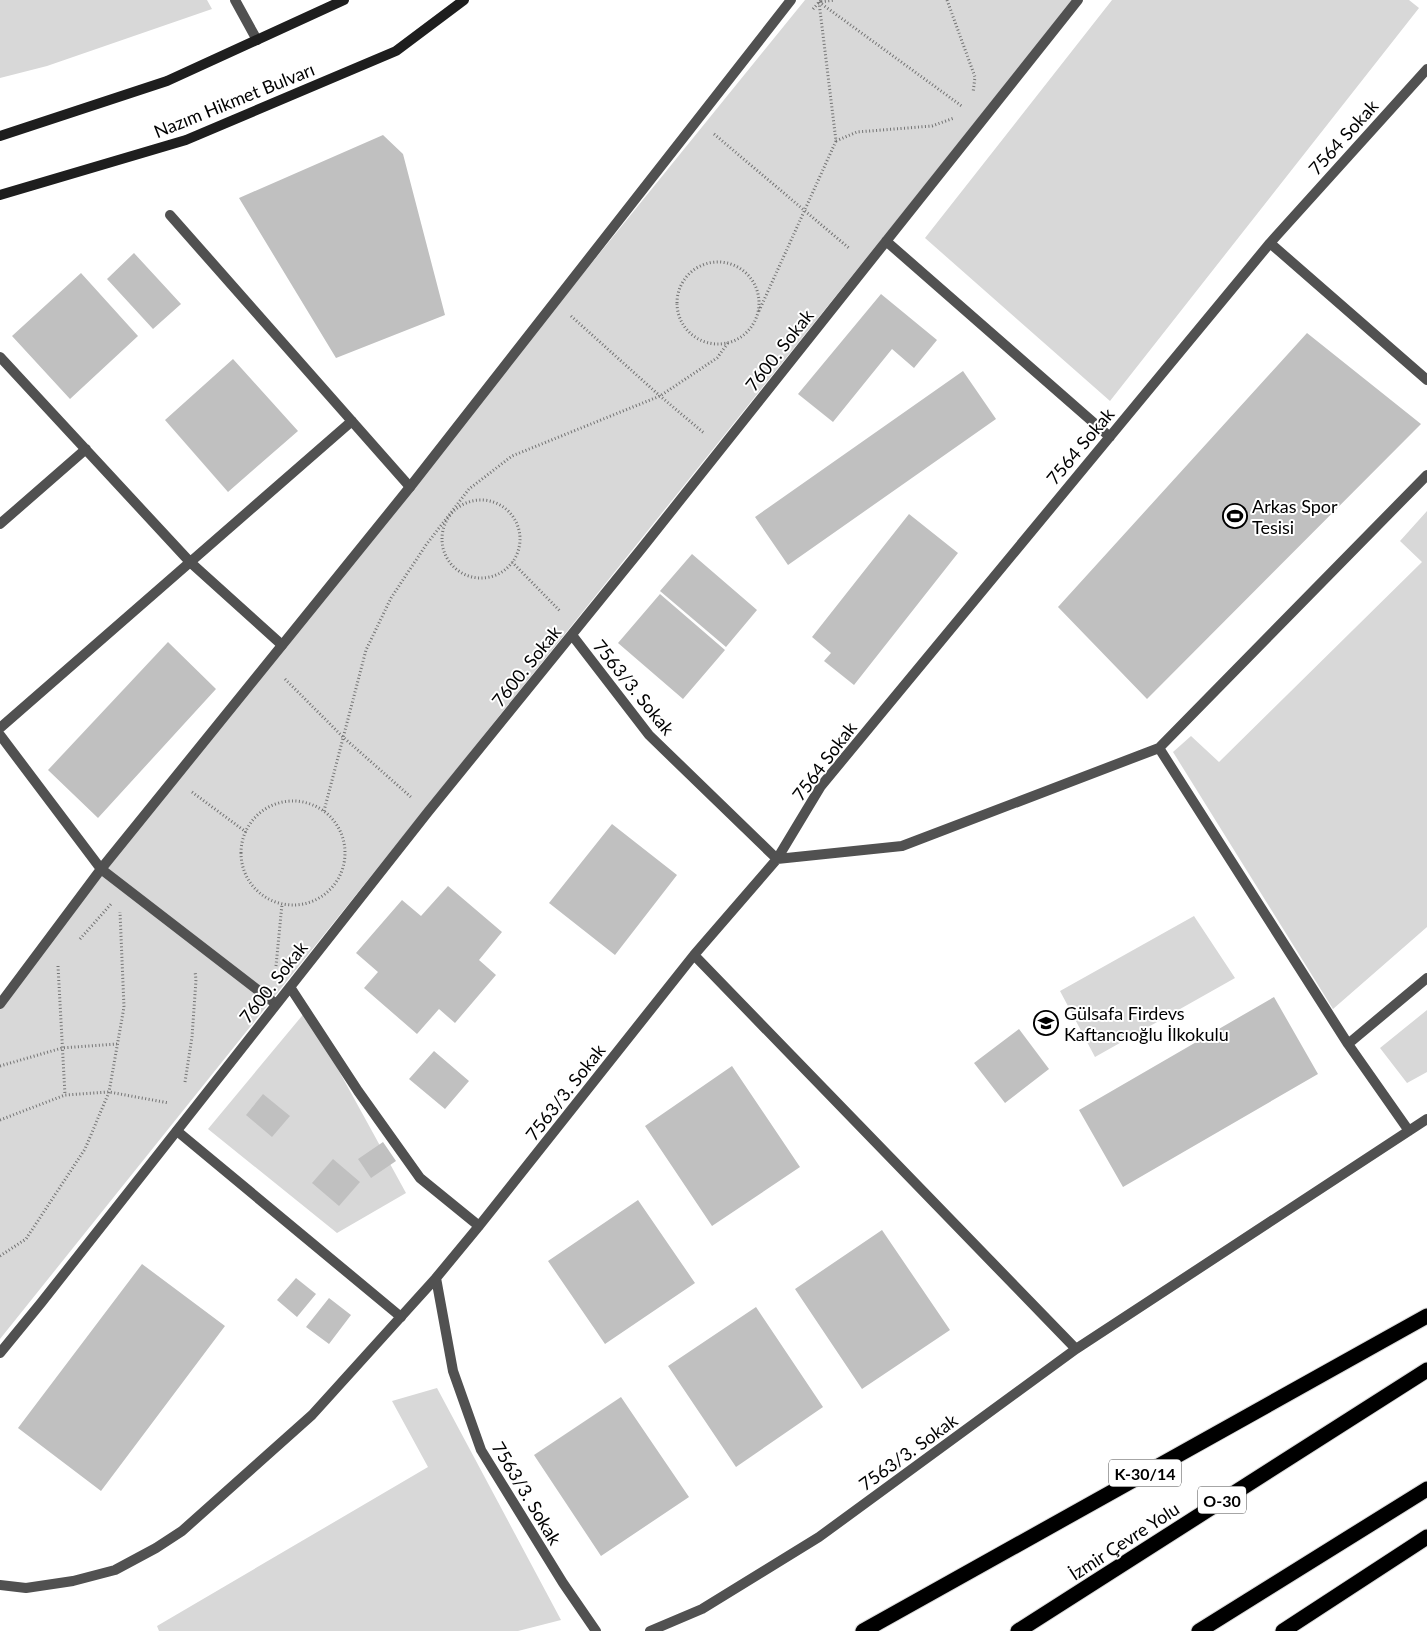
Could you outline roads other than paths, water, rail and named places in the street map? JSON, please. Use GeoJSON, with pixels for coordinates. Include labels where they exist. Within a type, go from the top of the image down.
{"type":"FeatureCollection","features":[{"type":"Feature","properties":{"kind":"highway","name":"K-30/14"},"geometry":{"type":"LineString","coordinates":[[862,1631],[1427,1316]]}},
{"type":"Feature","properties":{"kind":"highway","name":"İzmir Çevre Yolu"},"geometry":{"type":"LineString","coordinates":[[1018,1631],[1427,1370]]}},
{"type":"Feature","properties":{"kind":"highway"},"geometry":{"type":"LineString","coordinates":[[1199,1631],[1427,1489]]}},
{"type":"Feature","properties":{"kind":"highway"},"geometry":{"type":"LineString","coordinates":[[1282,1631],[1427,1537]]}},
{"type":"Feature","properties":{"kind":"street"},"geometry":{"type":"LineString","coordinates":[[234,0],[256,40]]}},
{"type":"Feature","properties":{"kind":"street"},"geometry":{"type":"LineString","coordinates":[[0,136],[167,80],[344,0]]}},
{"type":"Feature","properties":{"kind":"street","name":"Nazım Hikmet Bulvarı"},"geometry":{"type":"LineString","coordinates":[[0,195],[186,140],[396,51],[464,0]]}},
{"type":"Feature","properties":{"kind":"street"},"geometry":{"type":"LineString","coordinates":[[0,1004],[101,869],[410,487],[791,0]]}},
{"type":"Feature","properties":{"kind":"street","name":"7600. Sokak"},"geometry":{"type":"LineString","coordinates":[[0,1353],[428,812],[572,635],[1078,0]]}},
{"type":"Feature","properties":{"kind":"street","name":"7564 Sokak"},"geometry":{"type":"LineString","coordinates":[[777,859],[821,786],[1270,243],[1427,69]]}},
{"type":"Feature","properties":{"kind":"street"},"geometry":{"type":"LineString","coordinates":[[170,215],[410,487]]}},
{"type":"Feature","properties":{"kind":"street"},"geometry":{"type":"LineString","coordinates":[[886,241],[1110,437]]}},
{"type":"Feature","properties":{"kind":"street"},"geometry":{"type":"LineString","coordinates":[[1270,243],[1427,380]]}},
{"type":"Feature","properties":{"kind":"street"},"geometry":{"type":"LineString","coordinates":[[0,357],[190,562],[282,645]]}},
{"type":"Feature","properties":{"kind":"street"},"geometry":{"type":"LineString","coordinates":[[0,728],[352,421]]}},
{"type":"Feature","properties":{"kind":"street"},"geometry":{"type":"LineString","coordinates":[[0,524],[86,449]]}},
{"type":"Feature","properties":{"kind":"street"},"geometry":{"type":"LineString","coordinates":[[777,859],[902,846],[1159,748],[1427,475]]}},
{"type":"Feature","properties":{"kind":"street","name":"7563/3. Sokak"},"geometry":{"type":"LineString","coordinates":[[572,635],[649,735],[777,859],[694,955],[436,1278],[453,1371],[481,1450],[563,1583],[596,1631]]}},
{"type":"Feature","properties":{"kind":"street"},"geometry":{"type":"LineString","coordinates":[[0,735],[101,869],[276,1004]]}},
{"type":"Feature","properties":{"kind":"street"},"geometry":{"type":"LineString","coordinates":[[1159,748],[1348,1044],[1409,1130]]}},
{"type":"Feature","properties":{"kind":"street"},"geometry":{"type":"LineString","coordinates":[[694,955],[1076,1349]]}},
{"type":"Feature","properties":{"kind":"street"},"geometry":{"type":"LineString","coordinates":[[1348,1044],[1427,978]]}},
{"type":"Feature","properties":{"kind":"street"},"geometry":{"type":"LineString","coordinates":[[290,987],[358,1090],[420,1178],[479,1226]]}},
{"type":"Feature","properties":{"kind":"street","name":"7563/3. Sokak"},"geometry":{"type":"LineString","coordinates":[[650,1631],[702,1609],[819,1537],[1076,1349],[1427,1120]]}},
{"type":"Feature","properties":{"kind":"street"},"geometry":{"type":"LineString","coordinates":[[177,1131],[400,1317]]}},
{"type":"Feature","properties":{"kind":"street"},"geometry":{"type":"LineString","coordinates":[[0,1585],[26,1588],[73,1581],[115,1570],[163,1544],[182,1531],[312,1415],[436,1278]]}},
{"type":"Feature","properties":{"kind":"place","name":"Arkas Spor Tesisi"},"geometry":{"type":"Point","coordinates":[1235,516]}},
{"type":"Feature","properties":{"kind":"place","name":"Gülsafa Firdevs Kaftancıoğlu İlkokulu"},"geometry":{"type":"Point","coordinates":[1046,1023]}}]}
